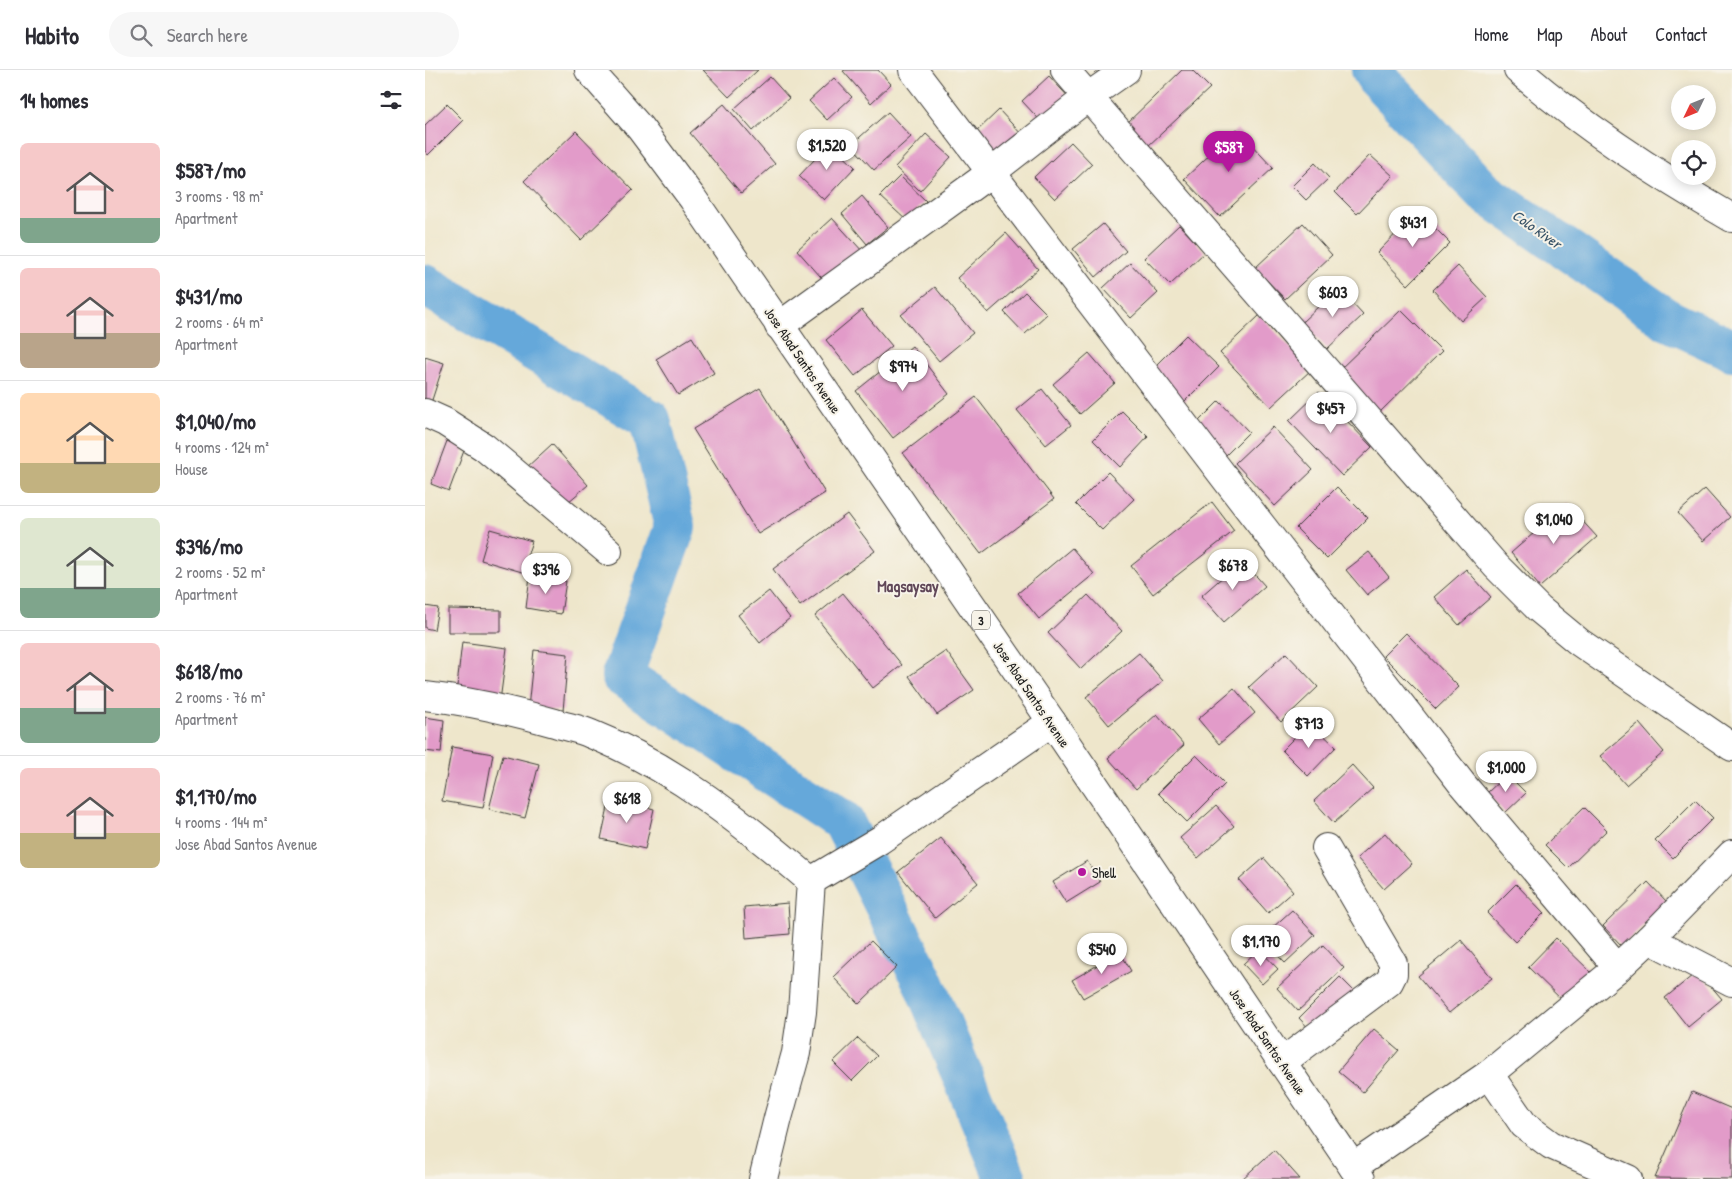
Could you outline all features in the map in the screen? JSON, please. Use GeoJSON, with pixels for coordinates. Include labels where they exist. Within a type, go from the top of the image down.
{"type":"FeatureCollection","features":[{"type":"Feature","properties":{"kind":"main road","name":"Jose Abad Santos Avenue"},"geometry":{"type":"LineString","coordinates":[[589,70],[640,128],[693,199],[1052,722],[1357,1173]]}},
{"type":"Feature","properties":{"kind":"main road"},"geometry":{"type":"LineString","coordinates":[[913,70],[1241,499],[1463,785],[1618,968]]}},
{"type":"Feature","properties":{"kind":"main road"},"geometry":{"type":"LineString","coordinates":[[1065,70],[1496,566],[1539,609],[1579,642],[1732,747]]}},
{"type":"Feature","properties":{"kind":"main road"},"geometry":{"type":"LineString","coordinates":[[779,326],[992,172],[1089,96],[1126,70]]}},
{"type":"Feature","properties":{"kind":"main road"},"geometry":{"type":"LineString","coordinates":[[1518,70],[1579,118],[1683,190],[1732,218]]}},
{"type":"Feature","properties":{"kind":"main road"},"geometry":{"type":"LineString","coordinates":[[425,413],[445,422],[484,447],[608,550]]}},
{"type":"Feature","properties":{"kind":"main road"},"geometry":{"type":"LineString","coordinates":[[425,696],[522,713],[599,738],[654,764],[709,800],[757,836],[811,881]]}},
{"type":"Feature","properties":{"kind":"main road"},"geometry":{"type":"LineString","coordinates":[[811,881],[880,840],[1052,722]]}},
{"type":"Feature","properties":{"kind":"main road"},"geometry":{"type":"LineString","coordinates":[[1282,1062],[1389,982],[1393,974],[1393,962],[1326,848]]}},
{"type":"Feature","properties":{"kind":"main road"},"geometry":{"type":"LineString","coordinates":[[1357,1173],[1489,1074],[1618,968],[1726,868]]}},
{"type":"Feature","properties":{"kind":"main road"},"geometry":{"type":"LineString","coordinates":[[763,1179],[796,1053],[801,1020],[811,881]]}},
{"type":"Feature","properties":{"kind":"main road"},"geometry":{"type":"LineString","coordinates":[[1649,939],[1732,982]]}},
{"type":"Feature","properties":{"kind":"main road"},"geometry":{"type":"LineString","coordinates":[[1489,1074],[1524,1125],[1551,1145],[1628,1179]]}},
{"type":"Feature","properties":{"kind":"building"},"geometry":{"type":"Polygon","coordinates":[[[703,70],[758,70],[729,97],[703,70]]]}},
{"type":"Feature","properties":{"kind":"building"},"geometry":{"type":"Polygon","coordinates":[[[878,70],[891,84],[871,103],[843,71],[878,70]]]}},
{"type":"Feature","properties":{"kind":"building"},"geometry":{"type":"Polygon","coordinates":[[[1182,70],[1192,70],[1210,88],[1148,146],[1126,124],[1182,70]]]}},
{"type":"Feature","properties":{"kind":"building"},"geometry":{"type":"Polygon","coordinates":[[[1049,76],[1074,103],[1047,128],[1022,101],[1049,76]]]}},
{"type":"Feature","properties":{"kind":"building"},"geometry":{"type":"Polygon","coordinates":[[[770,77],[789,98],[753,131],[734,109],[770,77]]]}},
{"type":"Feature","properties":{"kind":"building"},"geometry":{"type":"Polygon","coordinates":[[[834,78],[852,97],[827,120],[809,101],[834,78]]]}},
{"type":"Feature","properties":{"kind":"building"},"geometry":{"type":"Polygon","coordinates":[[[447,104],[463,120],[428,155],[425,151],[425,125],[447,104]]]}},
{"type":"Feature","properties":{"kind":"building"},"geometry":{"type":"Polygon","coordinates":[[[724,104],[775,164],[741,193],[690,133],[724,104]]]}},
{"type":"Feature","properties":{"kind":"building"},"geometry":{"type":"Polygon","coordinates":[[[999,110],[1023,136],[999,158],[975,133],[999,110]]]}},
{"type":"Feature","properties":{"kind":"building"},"geometry":{"type":"Polygon","coordinates":[[[888,112],[911,137],[874,170],[851,145],[888,112]]]}},
{"type":"Feature","properties":{"kind":"building"},"geometry":{"type":"Polygon","coordinates":[[[1237,129],[1273,168],[1220,217],[1184,179],[1237,129]]]}},
{"type":"Feature","properties":{"kind":"building"},"geometry":{"type":"Polygon","coordinates":[[[576,131],[633,190],[581,240],[524,181],[576,131]]]}},
{"type":"Feature","properties":{"kind":"building"},"geometry":{"type":"Polygon","coordinates":[[[926,134],[951,157],[920,191],[895,167],[926,134]]]}},
{"type":"Feature","properties":{"kind":"building"},"geometry":{"type":"Polygon","coordinates":[[[1071,142],[1092,164],[1055,199],[1034,177],[1071,142]]]}},
{"type":"Feature","properties":{"kind":"building"},"geometry":{"type":"Polygon","coordinates":[[[830,143],[855,167],[824,200],[799,176],[830,143]]]}},
{"type":"Feature","properties":{"kind":"building"},"geometry":{"type":"Polygon","coordinates":[[[1370,155],[1393,176],[1357,214],[1335,192],[1370,155]]]}},
{"type":"Feature","properties":{"kind":"building"},"geometry":{"type":"Polygon","coordinates":[[[1315,163],[1329,178],[1306,200],[1292,186],[1315,163]]]}},
{"type":"Feature","properties":{"kind":"building"},"geometry":{"type":"Polygon","coordinates":[[[900,176],[926,201],[907,221],[880,196],[900,176]]]}},
{"type":"Feature","properties":{"kind":"building"},"geometry":{"type":"Polygon","coordinates":[[[862,196],[888,227],[867,244],[842,214],[862,196]]]}},
{"type":"Feature","properties":{"kind":"building"},"geometry":{"type":"Polygon","coordinates":[[[1418,211],[1450,243],[1408,285],[1377,253],[1418,211]]]}},
{"type":"Feature","properties":{"kind":"building"},"geometry":{"type":"Polygon","coordinates":[[[832,218],[864,253],[828,285],[797,250],[832,218]]]}},
{"type":"Feature","properties":{"kind":"building"},"geometry":{"type":"Polygon","coordinates":[[[1303,223],[1332,255],[1285,299],[1255,268],[1303,223]]]}},
{"type":"Feature","properties":{"kind":"building"},"geometry":{"type":"Polygon","coordinates":[[[1103,224],[1126,251],[1096,277],[1073,249],[1103,224]]]}},
{"type":"Feature","properties":{"kind":"building"},"geometry":{"type":"Polygon","coordinates":[[[1179,225],[1205,252],[1170,285],[1144,258],[1179,225]]]}},
{"type":"Feature","properties":{"kind":"building"},"geometry":{"type":"Polygon","coordinates":[[[1006,233],[1038,269],[988,313],[957,278],[1006,233]]]}},
{"type":"Feature","properties":{"kind":"building"},"geometry":{"type":"Polygon","coordinates":[[[1130,263],[1158,293],[1131,318],[1103,288],[1130,263]]]}},
{"type":"Feature","properties":{"kind":"building"},"geometry":{"type":"Polygon","coordinates":[[[1458,266],[1487,297],[1461,321],[1433,290],[1458,266]]]}},
{"type":"Feature","properties":{"kind":"building"},"geometry":{"type":"Polygon","coordinates":[[[935,287],[973,333],[939,361],[901,315],[935,287]]]}},
{"type":"Feature","properties":{"kind":"building"},"geometry":{"type":"Polygon","coordinates":[[[1338,288],[1363,315],[1327,349],[1302,322],[1338,288]]]}},
{"type":"Feature","properties":{"kind":"building"},"geometry":{"type":"Polygon","coordinates":[[[1025,292],[1047,314],[1025,334],[1004,312],[1025,292]]]}},
{"type":"Feature","properties":{"kind":"building"},"geometry":{"type":"Polygon","coordinates":[[[862,310],[892,346],[855,376],[826,340],[862,310]]]}},
{"type":"Feature","properties":{"kind":"building"},"geometry":{"type":"Polygon","coordinates":[[[1401,310],[1442,351],[1378,414],[1337,372],[1401,310]]]}},
{"type":"Feature","properties":{"kind":"building"},"geometry":{"type":"Polygon","coordinates":[[[1260,315],[1311,370],[1271,407],[1220,353],[1260,315]]]}},
{"type":"Feature","properties":{"kind":"building"},"geometry":{"type":"Polygon","coordinates":[[[1186,335],[1219,367],[1184,402],[1151,370],[1186,335]]]}},
{"type":"Feature","properties":{"kind":"building"},"geometry":{"type":"Polygon","coordinates":[[[692,337],[714,373],[678,395],[656,359],[692,337]]]}},
{"type":"Feature","properties":{"kind":"building"},"geometry":{"type":"Polygon","coordinates":[[[912,346],[949,394],[893,438],[856,391],[912,346]]]}},
{"type":"Feature","properties":{"kind":"building"},"geometry":{"type":"Polygon","coordinates":[[[1089,353],[1115,383],[1080,414],[1053,384],[1089,353]]]}},
{"type":"Feature","properties":{"kind":"building"},"geometry":{"type":"Polygon","coordinates":[[[425,357],[444,363],[431,403],[425,402],[425,357]]]}},
{"type":"Feature","properties":{"kind":"building"},"geometry":{"type":"Polygon","coordinates":[[[760,388],[825,493],[758,534],[693,429],[760,388]]]}},
{"type":"Feature","properties":{"kind":"building"},"geometry":{"type":"Polygon","coordinates":[[[1042,389],[1071,425],[1046,445],[1017,410],[1042,389]]]}},
{"type":"Feature","properties":{"kind":"building"},"geometry":{"type":"Polygon","coordinates":[[[1319,392],[1372,447],[1342,476],[1289,421],[1319,392]]]}},
{"type":"Feature","properties":{"kind":"building"},"geometry":{"type":"Polygon","coordinates":[[[976,397],[1054,499],[981,554],[903,453],[976,397]]]}},
{"type":"Feature","properties":{"kind":"building"},"geometry":{"type":"Polygon","coordinates":[[[1219,401],[1249,432],[1225,456],[1195,425],[1219,401]]]}},
{"type":"Feature","properties":{"kind":"building"},"geometry":{"type":"Polygon","coordinates":[[[1122,411],[1148,437],[1120,467],[1093,440],[1122,411]]]}},
{"type":"Feature","properties":{"kind":"building"},"geometry":{"type":"Polygon","coordinates":[[[1273,427],[1313,470],[1275,506],[1235,463],[1273,427]]]}},
{"type":"Feature","properties":{"kind":"building"},"geometry":{"type":"Polygon","coordinates":[[[447,441],[465,448],[449,491],[431,484],[447,441]]]}},
{"type":"Feature","properties":{"kind":"building"},"geometry":{"type":"Polygon","coordinates":[[[552,444],[588,485],[561,508],[526,468],[552,444]]]}},
{"type":"Feature","properties":{"kind":"building"},"geometry":{"type":"Polygon","coordinates":[[[1108,472],[1134,499],[1102,530],[1076,504],[1108,472]]]}},
{"type":"Feature","properties":{"kind":"building"},"geometry":{"type":"Polygon","coordinates":[[[1337,487],[1368,518],[1327,559],[1296,528],[1337,487]]]}},
{"type":"Feature","properties":{"kind":"building"},"geometry":{"type":"Polygon","coordinates":[[[1705,489],[1730,517],[1703,541],[1678,513],[1705,489]]]}},
{"type":"Feature","properties":{"kind":"building"},"geometry":{"type":"Polygon","coordinates":[[[1212,502],[1234,531],[1153,594],[1131,566],[1212,502]]]}},
{"type":"Feature","properties":{"kind":"building"},"geometry":{"type":"Polygon","coordinates":[[[1567,504],[1597,537],[1540,587],[1511,553],[1567,504]]]}},
{"type":"Feature","properties":{"kind":"building"},"geometry":{"type":"Polygon","coordinates":[[[847,514],[875,551],[800,606],[773,569],[847,514]]]}},
{"type":"Feature","properties":{"kind":"building"},"geometry":{"type":"Polygon","coordinates":[[[490,529],[532,541],[522,572],[481,560],[490,529]]]}},
{"type":"Feature","properties":{"kind":"building"},"geometry":{"type":"Polygon","coordinates":[[[1072,548],[1094,574],[1039,619],[1018,593],[1072,548]]]}},
{"type":"Feature","properties":{"kind":"building"},"geometry":{"type":"Polygon","coordinates":[[[1369,552],[1389,577],[1367,595],[1346,570],[1369,552]]]}},
{"type":"Feature","properties":{"kind":"building"},"geometry":{"type":"Polygon","coordinates":[[[1242,560],[1265,586],[1224,622],[1201,596],[1242,560]]]}},
{"type":"Feature","properties":{"kind":"building"},"geometry":{"type":"Polygon","coordinates":[[[1466,569],[1491,597],[1459,625],[1434,597],[1466,569]]]}},
{"type":"Feature","properties":{"kind":"building"},"geometry":{"type":"Polygon","coordinates":[[[530,576],[566,581],[561,614],[526,608],[530,576]]]}},
{"type":"Feature","properties":{"kind":"building"},"geometry":{"type":"Polygon","coordinates":[[[769,591],[790,618],[760,643],[738,615],[769,591]]]}},
{"type":"Feature","properties":{"kind":"building"},"geometry":{"type":"Polygon","coordinates":[[[843,593],[902,665],[873,688],[815,616],[843,593]]]}},
{"type":"Feature","properties":{"kind":"building"},"geometry":{"type":"Polygon","coordinates":[[[1088,595],[1122,631],[1081,669],[1048,633],[1088,595]]]}},
{"type":"Feature","properties":{"kind":"building"},"geometry":{"type":"Polygon","coordinates":[[[425,606],[438,608],[434,630],[425,628],[425,606]]]}},
{"type":"Feature","properties":{"kind":"building"},"geometry":{"type":"Polygon","coordinates":[[[448,609],[501,610],[501,632],[448,632],[448,609]]]}},
{"type":"Feature","properties":{"kind":"building"},"geometry":{"type":"Polygon","coordinates":[[[1406,633],[1459,687],[1436,709],[1383,656],[1406,633]]]}},
{"type":"Feature","properties":{"kind":"building"},"geometry":{"type":"Polygon","coordinates":[[[462,642],[507,648],[500,701],[456,695],[462,642]]]}},
{"type":"Feature","properties":{"kind":"building"},"geometry":{"type":"Polygon","coordinates":[[[534,650],[568,654],[563,711],[528,708],[534,650]]]}},
{"type":"Feature","properties":{"kind":"building"},"geometry":{"type":"Polygon","coordinates":[[[946,651],[974,690],[937,715],[909,676],[946,651]]]}},
{"type":"Feature","properties":{"kind":"building"},"geometry":{"type":"Polygon","coordinates":[[[1139,653],[1163,681],[1109,725],[1086,697],[1139,653]]]}},
{"type":"Feature","properties":{"kind":"building"},"geometry":{"type":"Polygon","coordinates":[[[1286,653],[1318,687],[1281,722],[1249,687],[1286,653]]]}},
{"type":"Feature","properties":{"kind":"building"},"geometry":{"type":"Polygon","coordinates":[[[1234,688],[1255,713],[1219,744],[1198,719],[1234,688]]]}},
{"type":"Feature","properties":{"kind":"building"},"geometry":{"type":"Polygon","coordinates":[[[1157,714],[1184,745],[1136,789],[1108,758],[1157,714]]]}},
{"type":"Feature","properties":{"kind":"building"},"geometry":{"type":"Polygon","coordinates":[[[425,717],[444,720],[441,753],[425,751],[425,717]]]}},
{"type":"Feature","properties":{"kind":"building"},"geometry":{"type":"Polygon","coordinates":[[[1310,722],[1336,747],[1308,776],[1282,750],[1310,722]]]}},
{"type":"Feature","properties":{"kind":"building"},"geometry":{"type":"Polygon","coordinates":[[[1639,723],[1664,752],[1626,785],[1600,756],[1639,723]]]}},
{"type":"Feature","properties":{"kind":"building"},"geometry":{"type":"Polygon","coordinates":[[[452,747],[493,754],[483,808],[442,801],[452,747]]]}},
{"type":"Feature","properties":{"kind":"building"},"geometry":{"type":"Polygon","coordinates":[[[503,755],[539,764],[525,818],[489,809],[503,755]]]}},
{"type":"Feature","properties":{"kind":"building"},"geometry":{"type":"Polygon","coordinates":[[[1196,755],[1225,784],[1187,822],[1158,793],[1196,755]]]}},
{"type":"Feature","properties":{"kind":"building"},"geometry":{"type":"Polygon","coordinates":[[[1352,765],[1373,788],[1334,823],[1314,801],[1352,765]]]}},
{"type":"Feature","properties":{"kind":"building"},"geometry":{"type":"Polygon","coordinates":[[[1507,774],[1526,793],[1505,813],[1487,793],[1507,774]]]}},
{"type":"Feature","properties":{"kind":"building"},"geometry":{"type":"Polygon","coordinates":[[[610,798],[654,809],[645,849],[601,839],[610,798]]]}},
{"type":"Feature","properties":{"kind":"building"},"geometry":{"type":"Polygon","coordinates":[[[1695,800],[1713,818],[1673,858],[1655,840],[1695,800]]]}},
{"type":"Feature","properties":{"kind":"building"},"geometry":{"type":"Polygon","coordinates":[[[1216,806],[1234,826],[1198,858],[1180,838],[1216,806]]]}},
{"type":"Feature","properties":{"kind":"building"},"geometry":{"type":"Polygon","coordinates":[[[1584,807],[1607,830],[1568,868],[1545,845],[1584,807]]]}},
{"type":"Feature","properties":{"kind":"building"},"geometry":{"type":"Polygon","coordinates":[[[1385,833],[1412,864],[1384,889],[1357,858],[1385,833]]]}},
{"type":"Feature","properties":{"kind":"building"},"geometry":{"type":"Polygon","coordinates":[[[941,838],[978,883],[935,918],[898,872],[941,838]]]}},
{"type":"Feature","properties":{"kind":"building"},"geometry":{"type":"Polygon","coordinates":[[[1264,858],[1293,891],[1268,913],[1239,880],[1264,858]]]}},
{"type":"Feature","properties":{"kind":"building","name":"Shell"},"geometry":{"type":"Polygon","coordinates":[[[1087,861],[1100,882],[1066,903],[1053,882],[1087,861]]]}},
{"type":"Feature","properties":{"kind":"building"},"geometry":{"type":"Polygon","coordinates":[[[1648,882],[1667,902],[1622,946],[1603,926],[1648,882]]]}},
{"type":"Feature","properties":{"kind":"building"},"geometry":{"type":"Polygon","coordinates":[[[1516,884],[1544,913],[1515,942],[1487,913],[1516,884]]]}},
{"type":"Feature","properties":{"kind":"building"},"geometry":{"type":"Polygon","coordinates":[[[788,903],[790,934],[746,938],[744,907],[788,903]]]}},
{"type":"Feature","properties":{"kind":"building"},"geometry":{"type":"Polygon","coordinates":[[[1292,910],[1315,935],[1285,963],[1261,938],[1292,910]]]}},
{"type":"Feature","properties":{"kind":"building"},"geometry":{"type":"Polygon","coordinates":[[[1556,938],[1594,975],[1566,1004],[1528,967],[1556,938]]]}},
{"type":"Feature","properties":{"kind":"building"},"geometry":{"type":"Polygon","coordinates":[[[1461,940],[1492,978],[1449,1013],[1418,976],[1461,940]]]}},
{"type":"Feature","properties":{"kind":"building"},"geometry":{"type":"Polygon","coordinates":[[[871,941],[897,967],[859,1004],[833,977],[871,941]]]}},
{"type":"Feature","properties":{"kind":"building"},"geometry":{"type":"Polygon","coordinates":[[[1323,945],[1344,968],[1298,1011],[1277,988],[1323,945]]]}},
{"type":"Feature","properties":{"kind":"building"},"geometry":{"type":"Polygon","coordinates":[[[1259,949],[1278,969],[1262,984],[1243,964],[1259,949]]]}},
{"type":"Feature","properties":{"kind":"building"},"geometry":{"type":"Polygon","coordinates":[[[1120,952],[1131,971],[1083,998],[1072,980],[1120,952]]]}},
{"type":"Feature","properties":{"kind":"building"},"geometry":{"type":"Polygon","coordinates":[[[1698,971],[1722,999],[1688,1027],[1665,998],[1698,971]]]}},
{"type":"Feature","properties":{"kind":"building"},"geometry":{"type":"Polygon","coordinates":[[[1340,977],[1357,994],[1315,1035],[1299,1018],[1340,977]]]}},
{"type":"Feature","properties":{"kind":"building"},"geometry":{"type":"Polygon","coordinates":[[[1374,1029],[1399,1050],[1363,1092],[1338,1071],[1374,1029]]]}},
{"type":"Feature","properties":{"kind":"building"},"geometry":{"type":"Polygon","coordinates":[[[858,1038],[877,1056],[852,1081],[833,1062],[858,1038]]]}},
{"type":"Feature","properties":{"kind":"building"},"geometry":{"type":"Polygon","coordinates":[[[1692,1092],[1732,1109],[1732,1179],[1655,1178],[1692,1092]]]}},
{"type":"Feature","properties":{"kind":"building"},"geometry":{"type":"Polygon","coordinates":[[[1274,1150],[1300,1179],[1242,1179],[1274,1150]]]}},
{"type":"Feature","properties":{"kind":"waterway","name":"Colo River"},"geometry":{"type":"LineString","coordinates":[[1372,70],[1377,78],[1484,192],[1668,320],[1732,350]]}},
{"type":"Feature","properties":{"kind":"waterway"},"geometry":{"type":"LineString","coordinates":[[425,285],[650,420],[675,527],[622,676],[843,821],[923,981],[1006,1179]]}},
{"type":"Feature","properties":{"kind":"place","name":"Shell"},"geometry":{"type":"Point","coordinates":[1082,872]}},
{"type":"Feature","properties":{"kind":"district","name":"Magsaysay"},"geometry":{"type":"Point","coordinates":[908,586]}}]}
